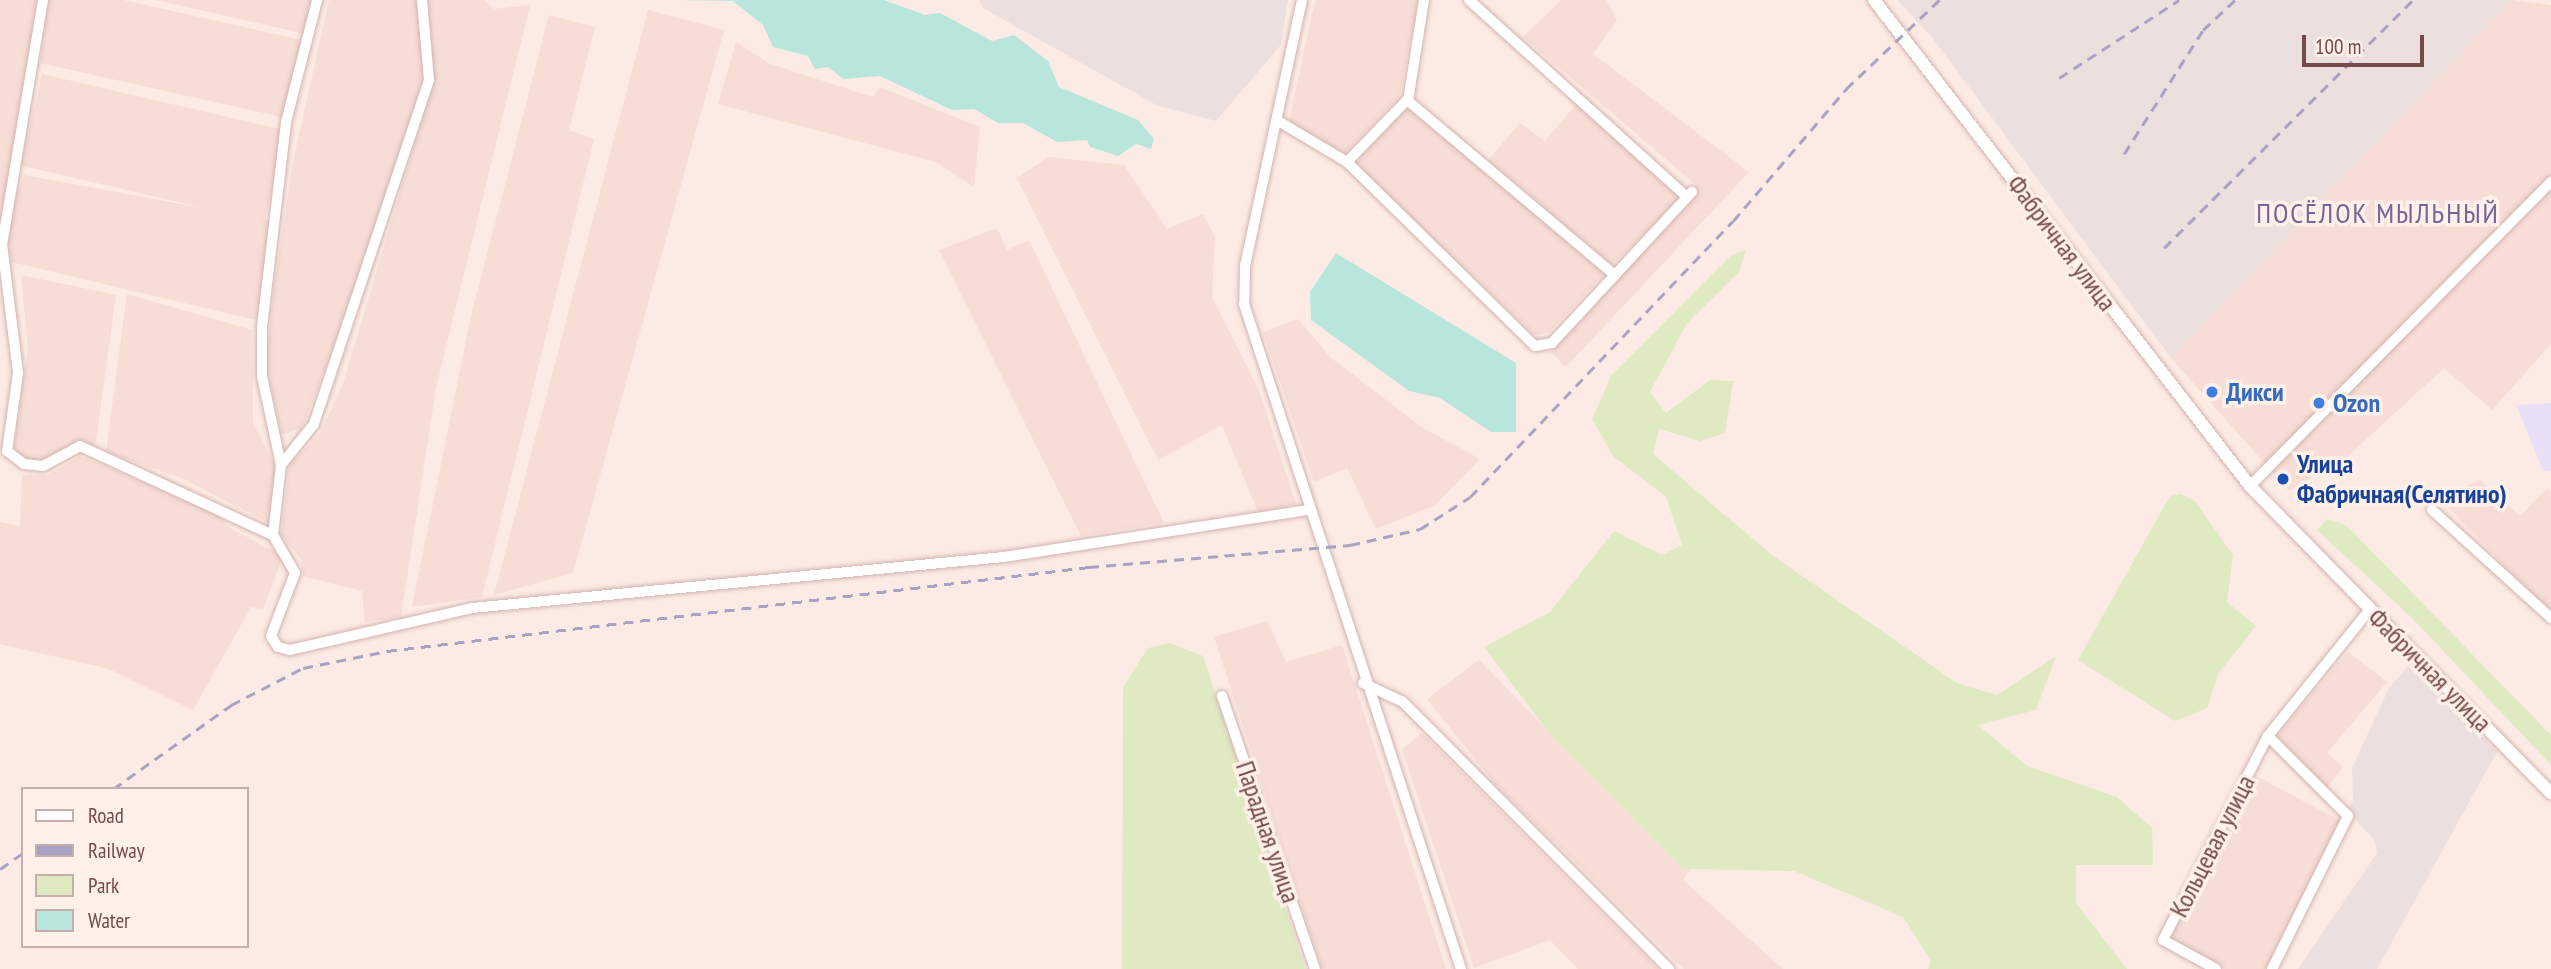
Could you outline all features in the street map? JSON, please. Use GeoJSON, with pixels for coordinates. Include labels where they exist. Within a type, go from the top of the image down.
{"type":"FeatureCollection","features":[{"type":"Feature","properties":{"kind":"street"},"geometry":{"type":"LineString","coordinates":[[43,0],[2,244],[18,373],[7,451],[24,464],[43,466],[80,446],[273,535],[295,573],[271,636],[278,647],[290,650],[472,608],[1004,557],[1308,510]]}},
{"type":"Feature","properties":{"kind":"street"},"geometry":{"type":"LineString","coordinates":[[273,535],[281,465],[262,376],[262,327],[286,122],[317,0]]}},
{"type":"Feature","properties":{"kind":"street"},"geometry":{"type":"LineString","coordinates":[[281,465],[314,424],[429,80],[422,0]]}},
{"type":"Feature","properties":{"kind":"street"},"geometry":{"type":"LineString","coordinates":[[1302,0],[1280,122],[1245,265],[1244,304],[1363,683],[1461,969]]}},
{"type":"Feature","properties":{"kind":"street"},"geometry":{"type":"LineString","coordinates":[[1347,162],[1408,101],[1424,0]]}},
{"type":"Feature","properties":{"kind":"street"},"geometry":{"type":"LineString","coordinates":[[1280,122],[1347,162],[1535,346],[1552,343],[1690,195],[1469,0]]}},
{"type":"Feature","properties":{"kind":"street","name":"Фабричная улица"},"geometry":{"type":"LineString","coordinates":[[1874,0],[2250,486],[2551,793]]}},
{"type":"Feature","properties":{"kind":"street"},"geometry":{"type":"LineString","coordinates":[[1408,101],[1615,275]]}},
{"type":"Feature","properties":{"kind":"street"},"geometry":{"type":"LineString","coordinates":[[2250,486],[2551,182]]}},
{"type":"Feature","properties":{"kind":"street"},"geometry":{"type":"LineString","coordinates":[[2432,510],[2551,618]]}},
{"type":"Feature","properties":{"kind":"street","name":"Кольцевая улица"},"geometry":{"type":"LineString","coordinates":[[2216,969],[2163,940],[2268,736],[2370,609]]}},
{"type":"Feature","properties":{"kind":"street"},"geometry":{"type":"LineString","coordinates":[[1363,683],[1403,702],[1669,969]]}},
{"type":"Feature","properties":{"kind":"street","name":"Парадная улица"},"geometry":{"type":"LineString","coordinates":[[1222,696],[1315,969]]}},
{"type":"Feature","properties":{"kind":"street","name":"Кольцевая улица"},"geometry":{"type":"LineString","coordinates":[[2268,736],[2348,816],[2272,969]]}},
{"type":"Feature","properties":{"kind":"shaded area"},"geometry":{"type":"Polygon","coordinates":[[[0,0],[38,0],[27,101],[0,224],[0,0]]]}},
{"type":"Feature","properties":{"kind":"shaded area"},"geometry":{"type":"Polygon","coordinates":[[[49,0],[123,0],[306,41],[286,118],[40,63],[49,0]]]}},
{"type":"Feature","properties":{"kind":"shaded area"},"geometry":{"type":"Polygon","coordinates":[[[156,0],[316,0],[306,34],[156,0]]]}},
{"type":"Feature","properties":{"kind":"shaded area"},"geometry":{"type":"Polygon","coordinates":[[[329,0],[417,0],[424,81],[346,316],[302,428],[282,435],[266,366],[273,295],[293,162],[329,0]]]}},
{"type":"Feature","properties":{"kind":"shaded area"},"geometry":{"type":"Polygon","coordinates":[[[428,0],[484,0],[494,9],[530,5],[436,388],[401,617],[365,622],[362,591],[302,576],[301,559],[281,535],[290,464],[320,434],[343,384],[434,79],[428,0]]]}},
{"type":"Feature","properties":{"kind":"shaded area"},"geometry":{"type":"Polygon","coordinates":[[[979,0],[1288,0],[1281,45],[1216,121],[1158,106],[983,8],[979,0]]]}},
{"type":"Feature","properties":{"kind":"shaded area"},"geometry":{"type":"Polygon","coordinates":[[[1315,0],[1419,0],[1399,97],[1346,153],[1336,153],[1289,122],[1315,0]]]}},
{"type":"Feature","properties":{"kind":"shaded area"},"geometry":{"type":"Polygon","coordinates":[[[1561,0],[1606,0],[1617,20],[1593,54],[1749,172],[1566,367],[1550,352],[1696,185],[1523,37],[1561,0]]]}},
{"type":"Feature","properties":{"kind":"shaded area"},"geometry":{"type":"Polygon","coordinates":[[[1897,0],[2512,0],[2171,358],[1931,36],[1897,0]]]}},
{"type":"Feature","properties":{"kind":"shaded area"},"geometry":{"type":"Polygon","coordinates":[[[2512,0],[2551,5],[2551,344],[2492,410],[2444,368],[2347,457],[2289,491],[2171,358],[2512,0]]]}},
{"type":"Feature","properties":{"kind":"shaded area"},"geometry":{"type":"Polygon","coordinates":[[[648,10],[724,30],[573,573],[494,595],[648,10]]]}},
{"type":"Feature","properties":{"kind":"shaded area"},"geometry":{"type":"Polygon","coordinates":[[[549,15],[595,27],[569,130],[594,139],[482,597],[412,607],[471,316],[549,15]]]}},
{"type":"Feature","properties":{"kind":"shaded area"},"geometry":{"type":"Polygon","coordinates":[[[736,42],[770,64],[873,97],[880,87],[980,127],[974,187],[936,162],[718,104],[736,42]]]}},
{"type":"Feature","properties":{"kind":"shaded area"},"geometry":{"type":"Polygon","coordinates":[[[42,74],[286,130],[264,222],[21,166],[42,74]]]}},
{"type":"Feature","properties":{"kind":"shaded area"},"geometry":{"type":"Polygon","coordinates":[[[1577,103],[1685,194],[1612,265],[1488,160],[1520,123],[1545,141],[1577,103]]]}},
{"type":"Feature","properties":{"kind":"shaded area"},"geometry":{"type":"Polygon","coordinates":[[[1410,104],[1605,273],[1549,333],[1535,335],[1351,161],[1410,104]]]}},
{"type":"Feature","properties":{"kind":"shaded area"},"geometry":{"type":"Polygon","coordinates":[[[1048,157],[1124,165],[1167,229],[1203,214],[1215,237],[1212,297],[1259,390],[1296,504],[1258,512],[1222,425],[1158,460],[1017,178],[1048,157]]]}},
{"type":"Feature","properties":{"kind":"shaded area"},"geometry":{"type":"Polygon","coordinates":[[[24,175],[273,221],[256,320],[11,262],[6,225],[24,175]]]}},
{"type":"Feature","properties":{"kind":"shaded area"},"geometry":{"type":"Polygon","coordinates":[[[997,228],[1007,250],[1029,240],[1164,523],[1081,536],[939,250],[997,228]]]}},
{"type":"Feature","properties":{"kind":"shaded area"},"geometry":{"type":"Polygon","coordinates":[[[21,275],[116,295],[95,449],[76,445],[42,464],[27,462],[14,448],[28,349],[21,275]]]}},
{"type":"Feature","properties":{"kind":"shaded area"},"geometry":{"type":"Polygon","coordinates":[[[127,294],[252,330],[253,422],[277,470],[269,523],[181,478],[106,452],[127,294]]]}},
{"type":"Feature","properties":{"kind":"shaded area"},"geometry":{"type":"Polygon","coordinates":[[[1298,319],[1330,357],[1423,428],[1480,459],[1434,506],[1376,529],[1347,468],[1314,482],[1263,332],[1298,319]]]}},
{"type":"Feature","properties":{"kind":"shaded area"},"geometry":{"type":"Polygon","coordinates":[[[2551,403],[2551,471],[2543,471],[2516,405],[2551,403]]]}},
{"type":"Feature","properties":{"kind":"shaded area"},"geometry":{"type":"Polygon","coordinates":[[[80,456],[222,515],[226,526],[283,556],[263,609],[251,607],[193,710],[109,669],[0,644],[0,522],[20,526],[22,475],[48,475],[80,456]]]}},
{"type":"Feature","properties":{"kind":"shaded area"},"geometry":{"type":"Polygon","coordinates":[[[2480,480],[2520,516],[2547,488],[2551,492],[2551,613],[2438,497],[2480,480]]]}},
{"type":"Feature","properties":{"kind":"shaded area"},"geometry":{"type":"Polygon","coordinates":[[[1267,621],[1286,662],[1342,645],[1446,969],[1322,969],[1214,637],[1267,621]]]}},
{"type":"Feature","properties":{"kind":"shaded area"},"geometry":{"type":"Polygon","coordinates":[[[2348,652],[2387,682],[2327,753],[2343,767],[2324,792],[2270,744],[2348,652]]]}},
{"type":"Feature","properties":{"kind":"shaded area"},"geometry":{"type":"Polygon","coordinates":[[[1479,660],[1655,840],[1699,856],[1683,880],[1783,969],[1684,969],[1494,783],[1427,699],[1479,660]]]}},
{"type":"Feature","properties":{"kind":"shaded area"},"geometry":{"type":"Polygon","coordinates":[[[2411,663],[2497,752],[2377,969],[2298,969],[2377,853],[2375,841],[2347,811],[2353,801],[2352,768],[2389,688],[2411,663]]]}},
{"type":"Feature","properties":{"kind":"shaded area"},"geometry":{"type":"Polygon","coordinates":[[[1422,733],[1658,969],[1578,969],[1550,940],[1474,968],[1402,749],[1422,733]]]}},
{"type":"Feature","properties":{"kind":"shaded area"},"geometry":{"type":"Polygon","coordinates":[[[2254,775],[2341,821],[2266,969],[2225,969],[2168,938],[2254,775]]]}},
{"type":"Feature","properties":{"kind":"green space"},"geometry":{"type":"Polygon","coordinates":[[[1746,250],[1739,272],[1687,323],[1650,392],[1666,413],[1710,380],[1733,381],[1725,433],[1700,441],[1659,429],[1653,454],[1772,555],[1957,683],[1997,695],[2056,656],[2036,710],[1978,725],[2027,766],[2117,797],[2152,828],[2153,865],[2076,865],[2076,903],[2127,969],[1928,969],[1931,960],[1903,917],[1794,871],[1683,869],[1553,738],[1484,647],[1550,612],[1614,531],[1662,555],[1682,545],[1666,497],[1613,456],[1592,419],[1611,376],[1730,256],[1746,250]]]}},
{"type":"Feature","properties":{"kind":"green space"},"geometry":{"type":"Polygon","coordinates":[[[2181,494],[2195,501],[2233,555],[2227,602],[2256,626],[2218,674],[2207,708],[2175,721],[2078,660],[2170,496],[2181,494]]]}},
{"type":"Feature","properties":{"kind":"green space"},"geometry":{"type":"Polygon","coordinates":[[[2327,519],[2346,525],[2551,735],[2551,765],[2413,619],[2317,530],[2327,519]]]}},
{"type":"Feature","properties":{"kind":"green space"},"geometry":{"type":"Polygon","coordinates":[[[1170,643],[1203,656],[1305,969],[1122,969],[1123,687],[1148,648],[1170,643]]]}},
{"type":"Feature","properties":{"kind":"water"},"geometry":{"type":"Polygon","coordinates":[[[678,0],[884,0],[925,15],[940,13],[992,41],[1014,35],[1048,61],[1059,87],[1138,120],[1154,139],[1151,149],[1136,144],[1118,156],[1090,147],[1087,140],[1057,142],[1023,123],[998,123],[974,109],[952,110],[880,76],[843,79],[828,67],[815,69],[808,56],[773,47],[763,25],[733,1],[678,0]]]}},
{"type":"Feature","properties":{"kind":"water"},"geometry":{"type":"Polygon","coordinates":[[[1336,253],[1516,363],[1516,432],[1491,432],[1440,398],[1409,391],[1311,320],[1310,292],[1336,253]]]}},
{"type":"Feature","properties":{"kind":"railway"},"geometry":{"type":"LineString","coordinates":[[116,787],[231,705],[303,668],[387,651],[1089,567],[1350,545],[1420,529],[1470,497],[1733,221],[1846,89],[1939,0]]}},
{"type":"Feature","properties":{"kind":"railway"},"geometry":{"type":"LineString","coordinates":[[2059,78],[2179,0]]}},
{"type":"Feature","properties":{"kind":"railway"},"geometry":{"type":"LineString","coordinates":[[2124,154],[2203,30],[2235,0]]}},
{"type":"Feature","properties":{"kind":"railway"},"geometry":{"type":"LineString","coordinates":[[2164,248],[2413,0]]}},
{"type":"Feature","properties":{"kind":"railway"},"geometry":{"type":"LineString","coordinates":[[0,869],[21,854]]}},
{"type":"Feature","properties":{"kind":"place","name":"Дикси"},"geometry":{"type":"Point","coordinates":[2212,392]}},
{"type":"Feature","properties":{"kind":"place","name":"Ozon"},"geometry":{"type":"Point","coordinates":[2319,403]}},
{"type":"Feature","properties":{"kind":"place","name":"Улица Фабричная(Селятино)"},"geometry":{"type":"Point","coordinates":[2283,479]}},
{"type":"Feature","properties":{"kind":"district","name":"ПОСЁЛОК МЫЛЬНЫЙ"},"geometry":{"type":"Point","coordinates":[2378,213]}}]}
